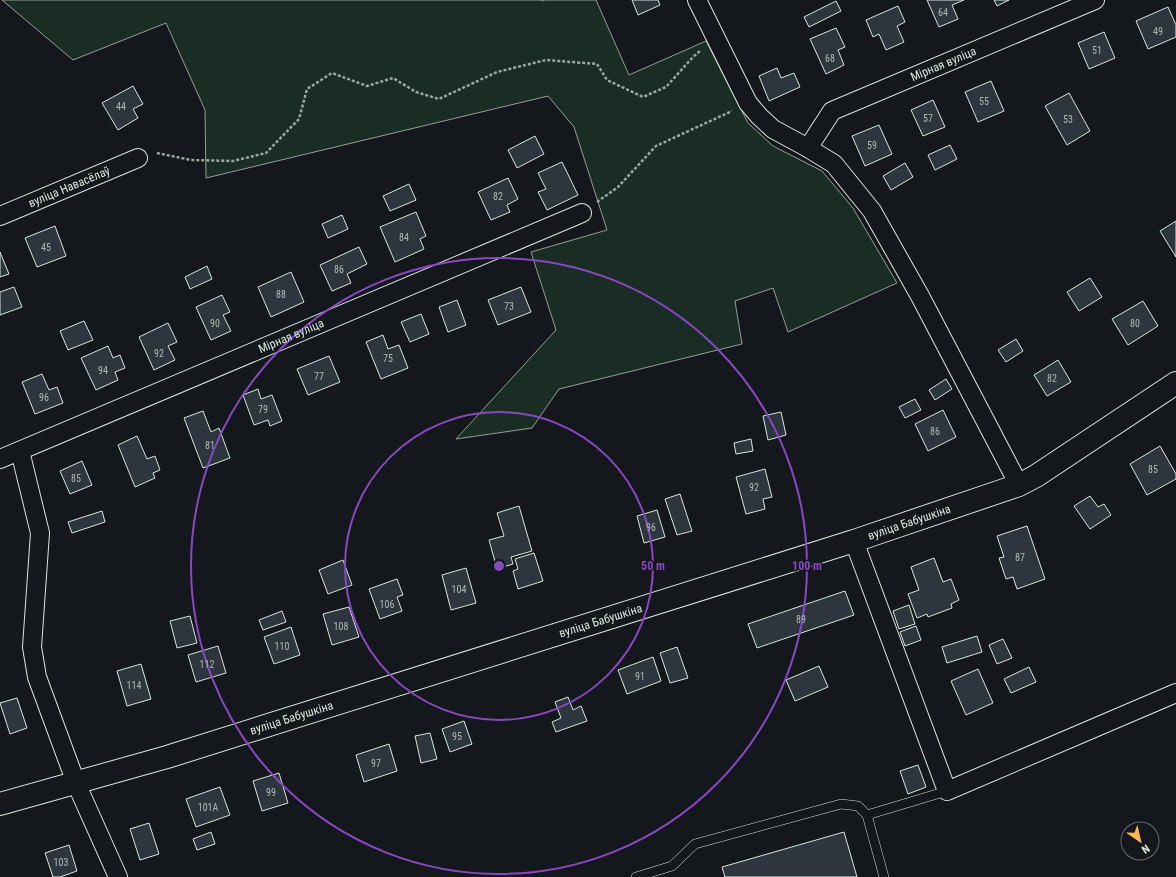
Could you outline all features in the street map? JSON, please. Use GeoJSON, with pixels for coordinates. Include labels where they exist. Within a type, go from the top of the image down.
{"type":"FeatureCollection","features":[{"type":"Feature","properties":{"kind":"street"},"geometry":{"type":"LineString","coordinates":[[697,0],[748,103],[773,129],[834,164],[872,211],[920,296],[1019,485]]}},
{"type":"Feature","properties":{"kind":"street","name":"Мірная вуліца"},"geometry":{"type":"LineString","coordinates":[[808,148],[832,111],[1095,0]]}},
{"type":"Feature","properties":{"kind":"street","name":"вуліца Навасёлаў"},"geometry":{"type":"LineString","coordinates":[[0,216],[138,158]]}},
{"type":"Feature","properties":{"kind":"street","name":"Мірная вуліца"},"geometry":{"type":"LineString","coordinates":[[0,459],[582,213]]}},
{"type":"Feature","properties":{"kind":"street","name":"вуліца Бабушкіна"},"geometry":{"type":"LineString","coordinates":[[0,804],[166,757],[854,541],[1019,485],[1036,476],[1176,383]]}},
{"type":"Feature","properties":{"kind":"street"},"geometry":{"type":"LineString","coordinates":[[20,451],[40,533],[32,647],[37,677],[76,783],[118,877]]}},
{"type":"Feature","properties":{"kind":"street"},"geometry":{"type":"LineString","coordinates":[[854,541],[947,791],[1176,693]]}},
{"type":"Feature","properties":{"kind":"lane"},"geometry":{"type":"LineString","coordinates":[[867,815],[947,791]]}},
{"type":"Feature","properties":{"kind":"lane"},"geometry":{"type":"LineString","coordinates":[[636,877],[672,866],[695,844],[841,804],[858,806],[867,815],[884,877]]}},
{"type":"Feature","properties":{"kind":"path"},"geometry":{"type":"LineString","coordinates":[[138,158],[154,153],[192,160],[233,161],[266,153],[299,119],[307,89],[332,74],[367,86],[393,78],[416,92],[440,99],[497,72],[546,60],[597,64],[607,80],[643,97],[666,87],[693,57],[717,39]]}},
{"type":"Feature","properties":{"kind":"path"},"geometry":{"type":"LineString","coordinates":[[582,213],[618,187],[656,146],[748,103]]}},
{"type":"Feature","properties":{"kind":"green space"},"geometry":{"type":"Polygon","coordinates":[[[2,0],[596,0],[629,75],[706,41],[748,123],[773,146],[822,171],[853,208],[897,283],[788,332],[773,288],[735,301],[742,344],[559,389],[532,428],[456,439],[556,330],[531,252],[607,230],[574,127],[548,96],[206,178],[205,110],[166,23],[73,60],[2,0]]]}},
{"type":"Feature","properties":{"kind":"building"},"geometry":{"type":"Polygon","coordinates":[[[632,0],[658,0],[660,5],[638,15],[632,0]]]}},
{"type":"Feature","properties":{"kind":"building"},"geometry":{"type":"Polygon","coordinates":[[[927,0],[964,0],[952,5],[958,19],[939,27],[927,0]]]}},
{"type":"Feature","properties":{"kind":"building"},"geometry":{"type":"Polygon","coordinates":[[[994,0],[1009,0],[997,6],[994,0]]]}},
{"type":"Feature","properties":{"kind":"building"},"geometry":{"type":"Polygon","coordinates":[[[836,1],[841,11],[809,27],[804,17],[836,1]]]}},
{"type":"Feature","properties":{"kind":"building"},"geometry":{"type":"Polygon","coordinates":[[[898,6],[905,22],[897,26],[904,42],[886,50],[879,34],[873,37],[866,20],[898,6]]]}},
{"type":"Feature","properties":{"kind":"building"},"geometry":{"type":"Polygon","coordinates":[[[1168,7],[1176,25],[1176,37],[1148,49],[1136,21],[1168,7]]]}},
{"type":"Feature","properties":{"kind":"building"},"geometry":{"type":"Polygon","coordinates":[[[836,28],[845,47],[838,50],[844,65],[826,74],[810,39],[836,28]]]}},
{"type":"Feature","properties":{"kind":"building"},"geometry":{"type":"Polygon","coordinates":[[[1104,32],[1115,58],[1089,69],[1078,43],[1104,32]]]}},
{"type":"Feature","properties":{"kind":"building"},"geometry":{"type":"Polygon","coordinates":[[[777,68],[781,78],[794,73],[800,87],[769,101],[759,76],[777,68]]]}},
{"type":"Feature","properties":{"kind":"building"},"geometry":{"type":"Polygon","coordinates":[[[991,81],[1004,111],[978,122],[965,92],[991,81]]]}},
{"type":"Feature","properties":{"kind":"building"},"geometry":{"type":"Polygon","coordinates":[[[133,86],[143,104],[133,109],[138,118],[118,130],[102,103],[133,86]]]}},
{"type":"Feature","properties":{"kind":"building"},"geometry":{"type":"Polygon","coordinates":[[[1069,93],[1090,131],[1067,145],[1045,106],[1069,93]]]}},
{"type":"Feature","properties":{"kind":"building"},"geometry":{"type":"Polygon","coordinates":[[[933,100],[945,127],[923,136],[911,110],[933,100]]]}},
{"type":"Feature","properties":{"kind":"building"},"geometry":{"type":"Polygon","coordinates":[[[879,125],[892,154],[865,166],[852,136],[879,125]]]}},
{"type":"Feature","properties":{"kind":"building"},"geometry":{"type":"Polygon","coordinates":[[[535,136],[544,154],[517,168],[508,150],[535,136]]]}},
{"type":"Feature","properties":{"kind":"building"},"geometry":{"type":"Polygon","coordinates":[[[950,145],[957,159],[935,170],[928,155],[950,145]]]}},
{"type":"Feature","properties":{"kind":"building"},"geometry":{"type":"Polygon","coordinates":[[[562,162],[578,195],[547,210],[538,192],[546,189],[538,173],[562,162]]]}},
{"type":"Feature","properties":{"kind":"building"},"geometry":{"type":"Polygon","coordinates":[[[905,163],[913,177],[891,190],[883,176],[905,163]]]}},
{"type":"Feature","properties":{"kind":"building"},"geometry":{"type":"Polygon","coordinates":[[[508,178],[518,199],[507,205],[510,212],[491,220],[478,192],[508,178]]]}},
{"type":"Feature","properties":{"kind":"building"},"geometry":{"type":"Polygon","coordinates":[[[409,184],[416,200],[390,211],[383,196],[409,184]]]}},
{"type":"Feature","properties":{"kind":"building"},"geometry":{"type":"Polygon","coordinates":[[[416,212],[426,236],[420,239],[424,249],[395,262],[380,227],[416,212]]]}},
{"type":"Feature","properties":{"kind":"building"},"geometry":{"type":"Polygon","coordinates":[[[342,215],[348,229],[328,238],[322,224],[342,215]]]}},
{"type":"Feature","properties":{"kind":"building"},"geometry":{"type":"Polygon","coordinates":[[[1176,221],[1176,257],[1160,231],[1176,221]]]}},
{"type":"Feature","properties":{"kind":"building"},"geometry":{"type":"Polygon","coordinates":[[[55,226],[66,256],[37,267],[25,238],[55,226]]]}},
{"type":"Feature","properties":{"kind":"building"},"geometry":{"type":"Polygon","coordinates":[[[359,247],[367,264],[347,274],[351,283],[332,291],[320,265],[359,247]]]}},
{"type":"Feature","properties":{"kind":"building"},"geometry":{"type":"Polygon","coordinates":[[[0,252],[9,274],[0,277],[0,252]]]}},
{"type":"Feature","properties":{"kind":"building"},"geometry":{"type":"Polygon","coordinates":[[[207,266],[212,279],[190,289],[185,277],[207,266]]]}},
{"type":"Feature","properties":{"kind":"building"},"geometry":{"type":"Polygon","coordinates":[[[291,272],[304,302],[271,317],[258,287],[291,272]]]}},
{"type":"Feature","properties":{"kind":"building"},"geometry":{"type":"Polygon","coordinates":[[[1090,278],[1102,297],[1079,311],[1067,292],[1090,278]]]}},
{"type":"Feature","properties":{"kind":"building"},"geometry":{"type":"Polygon","coordinates":[[[14,287],[22,307],[0,315],[0,292],[14,287]]]}},
{"type":"Feature","properties":{"kind":"building"},"geometry":{"type":"Polygon","coordinates":[[[521,287],[531,312],[498,325],[488,300],[521,287]]]}},
{"type":"Feature","properties":{"kind":"building"},"geometry":{"type":"Polygon","coordinates":[[[222,295],[230,312],[223,315],[231,331],[211,340],[196,307],[222,295]]]}},
{"type":"Feature","properties":{"kind":"building"},"geometry":{"type":"Polygon","coordinates":[[[457,300],[466,325],[448,332],[439,307],[457,300]]]}},
{"type":"Feature","properties":{"kind":"building"},"geometry":{"type":"Polygon","coordinates":[[[1143,301],[1158,326],[1128,345],[1112,319],[1143,301]]]}},
{"type":"Feature","properties":{"kind":"building"},"geometry":{"type":"Polygon","coordinates":[[[421,314],[429,334],[410,342],[401,322],[421,314]]]}},
{"type":"Feature","properties":{"kind":"building"},"geometry":{"type":"Polygon","coordinates":[[[84,321],[93,340],[68,350],[60,331],[84,321]]]}},
{"type":"Feature","properties":{"kind":"building"},"geometry":{"type":"Polygon","coordinates":[[[168,323],[177,342],[168,346],[175,360],[154,370],[139,337],[168,323]]]}},
{"type":"Feature","properties":{"kind":"building"},"geometry":{"type":"Polygon","coordinates":[[[383,335],[388,349],[399,345],[408,368],[381,379],[366,342],[383,335]]]}},
{"type":"Feature","properties":{"kind":"building"},"geometry":{"type":"Polygon","coordinates":[[[1016,339],[1023,351],[1006,362],[998,350],[1016,339]]]}},
{"type":"Feature","properties":{"kind":"building"},"geometry":{"type":"Polygon","coordinates":[[[108,346],[113,358],[120,355],[125,368],[115,372],[118,380],[96,390],[81,358],[108,346]]]}},
{"type":"Feature","properties":{"kind":"building"},"geometry":{"type":"Polygon","coordinates":[[[329,356],[340,382],[308,395],[297,369],[329,356]]]}},
{"type":"Feature","properties":{"kind":"building"},"geometry":{"type":"Polygon","coordinates":[[[1058,360],[1071,382],[1047,396],[1034,375],[1058,360]]]}},
{"type":"Feature","properties":{"kind":"building"},"geometry":{"type":"Polygon","coordinates":[[[42,374],[49,390],[57,387],[63,403],[35,414],[22,382],[42,374]]]}},
{"type":"Feature","properties":{"kind":"building"},"geometry":{"type":"Polygon","coordinates":[[[946,379],[952,389],[935,400],[929,390],[946,379]]]}},
{"type":"Feature","properties":{"kind":"building"},"geometry":{"type":"Polygon","coordinates":[[[258,389],[261,399],[272,395],[282,421],[270,426],[268,420],[254,425],[243,395],[258,389]]]}},
{"type":"Feature","properties":{"kind":"building"},"geometry":{"type":"Polygon","coordinates":[[[915,399],[921,410],[905,418],[899,407],[915,399]]]}},
{"type":"Feature","properties":{"kind":"building"},"geometry":{"type":"Polygon","coordinates":[[[943,410],[956,437],[928,451],[915,424],[943,410]]]}},
{"type":"Feature","properties":{"kind":"building"},"geometry":{"type":"Polygon","coordinates":[[[203,411],[211,432],[219,428],[230,458],[203,468],[184,418],[203,411]]]}},
{"type":"Feature","properties":{"kind":"building"},"geometry":{"type":"Polygon","coordinates":[[[781,412],[786,435],[768,440],[763,416],[781,412]]]}},
{"type":"Feature","properties":{"kind":"building"},"geometry":{"type":"Polygon","coordinates":[[[137,436],[147,459],[155,456],[160,470],[153,473],[155,478],[135,487],[118,445],[137,436]]]}},
{"type":"Feature","properties":{"kind":"building"},"geometry":{"type":"Polygon","coordinates":[[[751,439],[753,451],[736,454],[734,443],[751,439]]]}},
{"type":"Feature","properties":{"kind":"building"},"geometry":{"type":"Polygon","coordinates":[[[1160,446],[1176,474],[1176,479],[1147,495],[1130,464],[1160,446]]]}},
{"type":"Feature","properties":{"kind":"building"},"geometry":{"type":"Polygon","coordinates":[[[82,461],[92,485],[70,494],[60,471],[82,461]]]}},
{"type":"Feature","properties":{"kind":"building"},"geometry":{"type":"Polygon","coordinates":[[[765,469],[772,497],[763,499],[765,509],[746,514],[736,477],[765,469]]]}},
{"type":"Feature","properties":{"kind":"building"},"geometry":{"type":"Polygon","coordinates":[[[680,494],[692,531],[677,535],[665,499],[680,494]]]}},
{"type":"Feature","properties":{"kind":"building"},"geometry":{"type":"Polygon","coordinates":[[[1090,496],[1098,507],[1104,504],[1111,515],[1090,529],[1074,506],[1090,496]]]}},
{"type":"Feature","properties":{"kind":"building"},"geometry":{"type":"Polygon","coordinates":[[[519,506],[532,551],[511,557],[513,564],[497,569],[489,540],[504,536],[497,513],[519,506]]]}},
{"type":"Feature","properties":{"kind":"building"},"geometry":{"type":"Polygon","coordinates":[[[657,510],[665,537],[644,543],[637,516],[657,510]]]}},
{"type":"Feature","properties":{"kind":"building"},"geometry":{"type":"Polygon","coordinates":[[[102,511],[105,522],[72,533],[68,522],[102,511]]]}},
{"type":"Feature","properties":{"kind":"building"},"geometry":{"type":"Polygon","coordinates":[[[1027,526],[1045,579],[1017,589],[1013,577],[1006,579],[999,558],[1004,557],[997,536],[1027,526]]]}},
{"type":"Feature","properties":{"kind":"building"},"geometry":{"type":"Polygon","coordinates":[[[534,553],[543,581],[518,589],[513,571],[518,569],[515,559],[534,553]]]}},
{"type":"Feature","properties":{"kind":"building"},"geometry":{"type":"Polygon","coordinates":[[[934,558],[943,582],[951,579],[959,600],[951,604],[952,608],[928,617],[927,614],[917,618],[908,594],[919,590],[911,567],[934,558]]]}},
{"type":"Feature","properties":{"kind":"building"},"geometry":{"type":"Polygon","coordinates":[[[343,560],[352,585],[328,594],[319,570],[343,560]]]}},
{"type":"Feature","properties":{"kind":"building"},"geometry":{"type":"Polygon","coordinates":[[[466,568],[476,603],[451,610],[442,575],[466,568]]]}},
{"type":"Feature","properties":{"kind":"building"},"geometry":{"type":"Polygon","coordinates":[[[397,579],[403,595],[397,597],[402,611],[380,619],[369,589],[397,579]]]}},
{"type":"Feature","properties":{"kind":"building"},"geometry":{"type":"Polygon","coordinates":[[[845,591],[854,615],[757,648],[748,624],[845,591]]]}},
{"type":"Feature","properties":{"kind":"building"},"geometry":{"type":"Polygon","coordinates":[[[909,605],[915,624],[899,629],[893,611],[909,605]]]}},
{"type":"Feature","properties":{"kind":"building"},"geometry":{"type":"Polygon","coordinates":[[[349,607],[359,637],[332,645],[323,614],[349,607]]]}},
{"type":"Feature","properties":{"kind":"building"},"geometry":{"type":"Polygon","coordinates":[[[282,611],[286,622],[263,630],[259,620],[282,611]]]}},
{"type":"Feature","properties":{"kind":"building"},"geometry":{"type":"Polygon","coordinates":[[[190,616],[197,643],[177,648],[170,621],[190,616]]]}},
{"type":"Feature","properties":{"kind":"building"},"geometry":{"type":"Polygon","coordinates":[[[916,626],[921,640],[905,646],[900,632],[916,626]]]}},
{"type":"Feature","properties":{"kind":"building"},"geometry":{"type":"Polygon","coordinates":[[[291,627],[300,655],[274,664],[264,637],[291,627]]]}},
{"type":"Feature","properties":{"kind":"building"},"geometry":{"type":"Polygon","coordinates":[[[977,636],[982,652],[947,663],[942,647],[977,636]]]}},
{"type":"Feature","properties":{"kind":"building"},"geometry":{"type":"Polygon","coordinates":[[[1003,639],[1012,658],[997,664],[989,645],[1003,639]]]}},
{"type":"Feature","properties":{"kind":"building"},"geometry":{"type":"Polygon","coordinates":[[[218,646],[226,673],[196,682],[188,655],[218,646]]]}},
{"type":"Feature","properties":{"kind":"building"},"geometry":{"type":"Polygon","coordinates":[[[677,647],[688,678],[670,683],[660,653],[677,647]]]}},
{"type":"Feature","properties":{"kind":"building"},"geometry":{"type":"Polygon","coordinates":[[[653,657],[661,681],[627,694],[618,670],[653,657]]]}},
{"type":"Feature","properties":{"kind":"building"},"geometry":{"type":"Polygon","coordinates":[[[141,664],[151,699],[127,706],[117,671],[141,664]]]}},
{"type":"Feature","properties":{"kind":"building"},"geometry":{"type":"Polygon","coordinates":[[[819,666],[828,687],[795,701],[786,680],[819,666]]]}},
{"type":"Feature","properties":{"kind":"building"},"geometry":{"type":"Polygon","coordinates":[[[1029,667],[1036,682],[1011,693],[1004,679],[1029,667]]]}},
{"type":"Feature","properties":{"kind":"building"},"geometry":{"type":"Polygon","coordinates":[[[978,669],[993,703],[966,715],[951,681],[978,669]]]}},
{"type":"Feature","properties":{"kind":"building"},"geometry":{"type":"Polygon","coordinates":[[[568,697],[573,710],[581,706],[587,721],[556,732],[552,722],[561,718],[555,702],[568,697]]]}},
{"type":"Feature","properties":{"kind":"building"},"geometry":{"type":"Polygon","coordinates":[[[17,698],[27,728],[10,734],[0,703],[17,698]]]}},
{"type":"Feature","properties":{"kind":"building"},"geometry":{"type":"Polygon","coordinates":[[[464,721],[472,744],[450,752],[442,729],[464,721]]]}},
{"type":"Feature","properties":{"kind":"building"},"geometry":{"type":"Polygon","coordinates":[[[430,733],[437,759],[421,763],[415,736],[430,733]]]}},
{"type":"Feature","properties":{"kind":"building"},"geometry":{"type":"Polygon","coordinates":[[[389,744],[397,771],[364,782],[356,755],[389,744]]]}},
{"type":"Feature","properties":{"kind":"building"},"geometry":{"type":"Polygon","coordinates":[[[918,765],[926,787],[908,794],[900,771],[918,765]]]}},
{"type":"Feature","properties":{"kind":"building"},"geometry":{"type":"Polygon","coordinates":[[[279,773],[288,803],[262,811],[253,781],[279,773]]]}},
{"type":"Feature","properties":{"kind":"building"},"geometry":{"type":"Polygon","coordinates":[[[220,787],[230,815],[196,827],[186,799],[220,787]]]}},
{"type":"Feature","properties":{"kind":"building"},"geometry":{"type":"Polygon","coordinates":[[[149,823],[159,854],[140,860],[130,829],[149,823]]]}},
{"type":"Feature","properties":{"kind":"building"},"geometry":{"type":"Polygon","coordinates":[[[211,832],[215,844],[197,850],[193,839],[211,832]]]}},
{"type":"Feature","properties":{"kind":"building"},"geometry":{"type":"Polygon","coordinates":[[[844,832],[857,877],[725,877],[722,867],[844,832]]]}},
{"type":"Feature","properties":{"kind":"building"},"geometry":{"type":"Polygon","coordinates":[[[69,845],[77,871],[60,877],[53,877],[45,853],[69,845]]]}}]}
